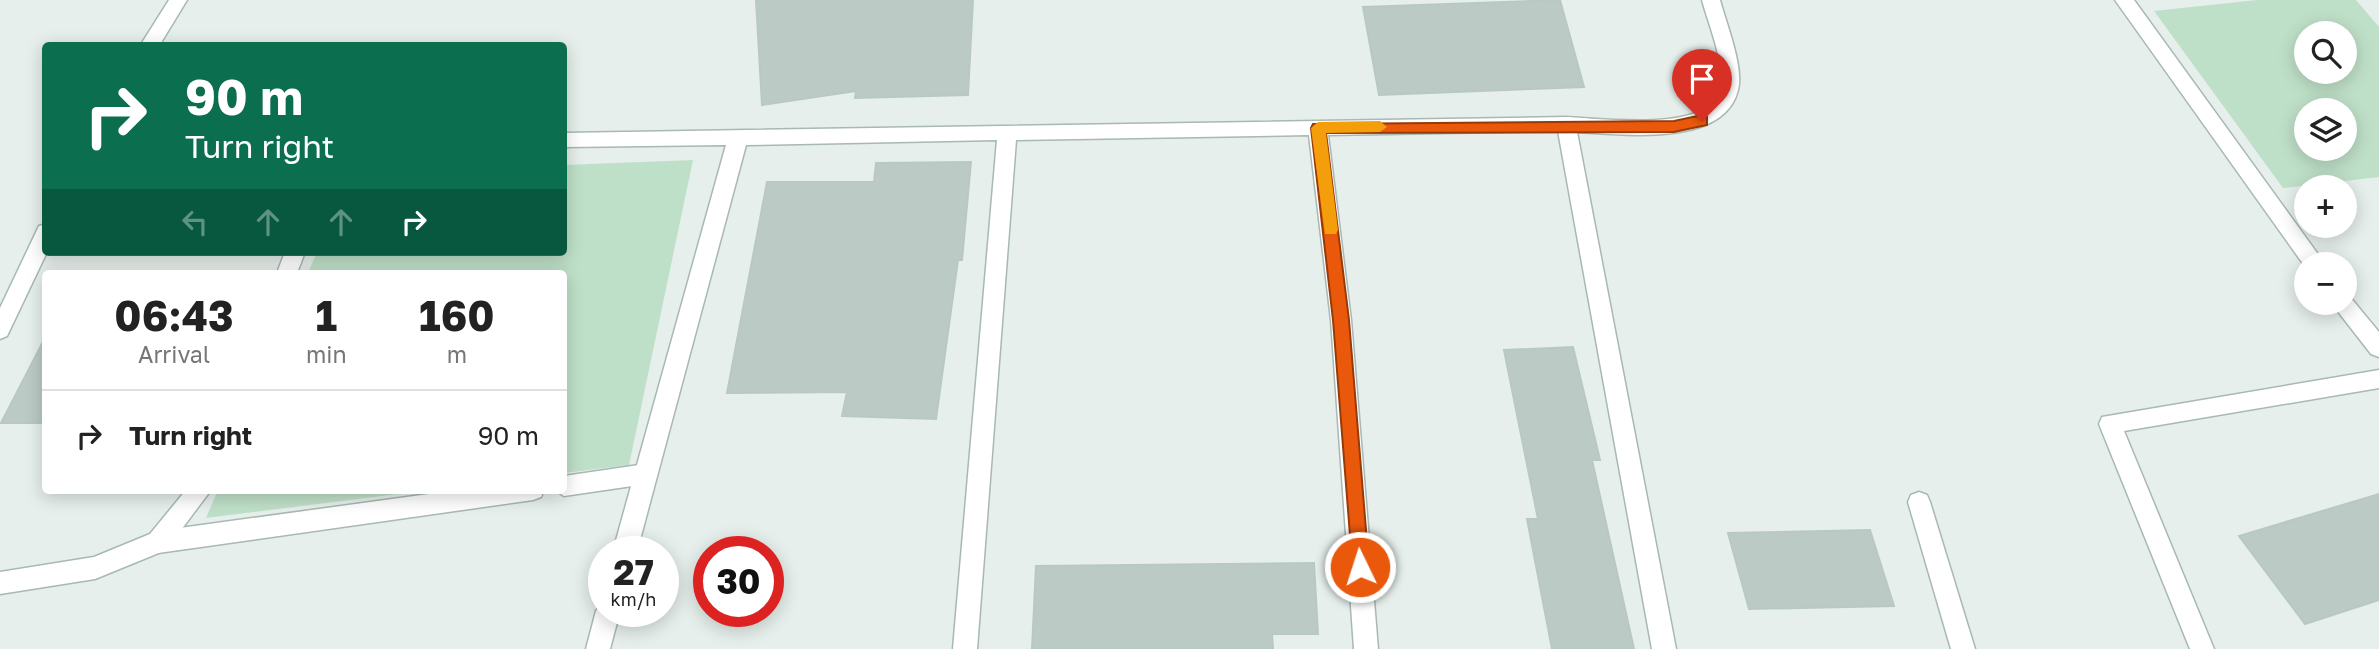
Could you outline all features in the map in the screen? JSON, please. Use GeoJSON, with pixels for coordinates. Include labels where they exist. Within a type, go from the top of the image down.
{"type":"FeatureCollection","features":[{"type":"Feature","properties":{"kind":"street"},"geometry":{"type":"LineString","coordinates":[[151,42],[177,0]]}},
{"type":"Feature","properties":{"kind":"street"},"geometry":{"type":"LineString","coordinates":[[567,140],[1566,124],[1674,126],[1702,121],[1720,111],[1730,90],[1712,0]]}},
{"type":"Feature","properties":{"kind":"street"},"geometry":{"type":"LineString","coordinates":[[2124,0],[2306,252]]}},
{"type":"Feature","properties":{"kind":"street"},"geometry":{"type":"LineString","coordinates":[[1566,124],[1664,649]]}},
{"type":"Feature","properties":{"kind":"street"},"geometry":{"type":"LineString","coordinates":[[1318,128],[1341,320],[1366,649]]}},
{"type":"Feature","properties":{"kind":"street"},"geometry":{"type":"LineString","coordinates":[[965,649],[1007,135]]}},
{"type":"Feature","properties":{"kind":"street"},"geometry":{"type":"LineString","coordinates":[[629,536],[738,137]]}},
{"type":"Feature","properties":{"kind":"street"},"geometry":{"type":"LineString","coordinates":[[0,330],[42,241]]}},
{"type":"Feature","properties":{"kind":"street"},"geometry":{"type":"LineString","coordinates":[[2353,315],[2379,348]]}},
{"type":"Feature","properties":{"kind":"street"},"geometry":{"type":"LineString","coordinates":[[2202,649],[2110,424],[2379,379]]}},
{"type":"Feature","properties":{"kind":"street"},"geometry":{"type":"LineString","coordinates":[[567,486],[646,474]]}},
{"type":"Feature","properties":{"kind":"street"},"geometry":{"type":"LineString","coordinates":[[158,542],[197,494]]}},
{"type":"Feature","properties":{"kind":"street"},"geometry":{"type":"LineString","coordinates":[[0,583],[94,568],[158,542],[504,494]]}},
{"type":"Feature","properties":{"kind":"street"},"geometry":{"type":"LineString","coordinates":[[1919,502],[1963,649]]}},
{"type":"Feature","properties":{"kind":"street"},"geometry":{"type":"LineString","coordinates":[[598,649],[604,627]]}},
{"type":"Feature","properties":{"kind":"green space"},"geometry":{"type":"Polygon","coordinates":[[[2257,0],[2356,0],[2379,27],[2379,177],[2357,180],[2357,175],[2294,175],[2294,187],[2283,188],[2154,11],[2257,0]]]}},
{"type":"Feature","properties":{"kind":"green space"},"geometry":{"type":"Polygon","coordinates":[[[693,160],[629,465],[567,473],[567,270],[309,270],[315,256],[567,256],[567,165],[693,160]]]}},
{"type":"Feature","properties":{"kind":"green space"},"geometry":{"type":"Polygon","coordinates":[[[216,494],[398,494],[206,518],[216,494]]]}},
{"type":"Feature","properties":{"kind":"building"},"geometry":{"type":"Polygon","coordinates":[[[756,0],[973,0],[968,95],[855,98],[856,91],[762,105],[756,0]]]}},
{"type":"Feature","properties":{"kind":"building"},"geometry":{"type":"Polygon","coordinates":[[[1560,0],[1584,87],[1379,95],[1363,7],[1560,0]]]}},
{"type":"Feature","properties":{"kind":"building"},"geometry":{"type":"Polygon","coordinates":[[[971,162],[962,260],[958,260],[936,419],[842,416],[847,392],[727,393],[767,182],[874,182],[876,163],[971,162]]]}},
{"type":"Feature","properties":{"kind":"building"},"geometry":{"type":"Polygon","coordinates":[[[42,344],[42,423],[1,423],[42,344]]]}},
{"type":"Feature","properties":{"kind":"building"},"geometry":{"type":"Polygon","coordinates":[[[1573,347],[1600,460],[1592,460],[1634,649],[1552,649],[1527,519],[1538,519],[1504,350],[1573,347]]]}},
{"type":"Feature","properties":{"kind":"building"},"geometry":{"type":"Polygon","coordinates":[[[2379,494],[2379,600],[2305,624],[2239,536],[2379,494]]]}},
{"type":"Feature","properties":{"kind":"building"},"geometry":{"type":"Polygon","coordinates":[[[1870,530],[1894,606],[1749,609],[1728,533],[1870,530]]]}},
{"type":"Feature","properties":{"kind":"building"},"geometry":{"type":"Polygon","coordinates":[[[1314,563],[1318,634],[1272,634],[1273,649],[1032,649],[1036,566],[1314,563]]]}},
{"type":"Feature","properties":{"kind":"slow traffic"},"geometry":{"type":"LineString","coordinates":[[1331,230],[1318,128],[1380,127]]}},
{"type":"Feature","properties":{"kind":"route"},"geometry":{"type":"LineString","coordinates":[[1360,567],[1341,320],[1318,128],[1566,124],[1674,126],[1702,121]]}}]}
